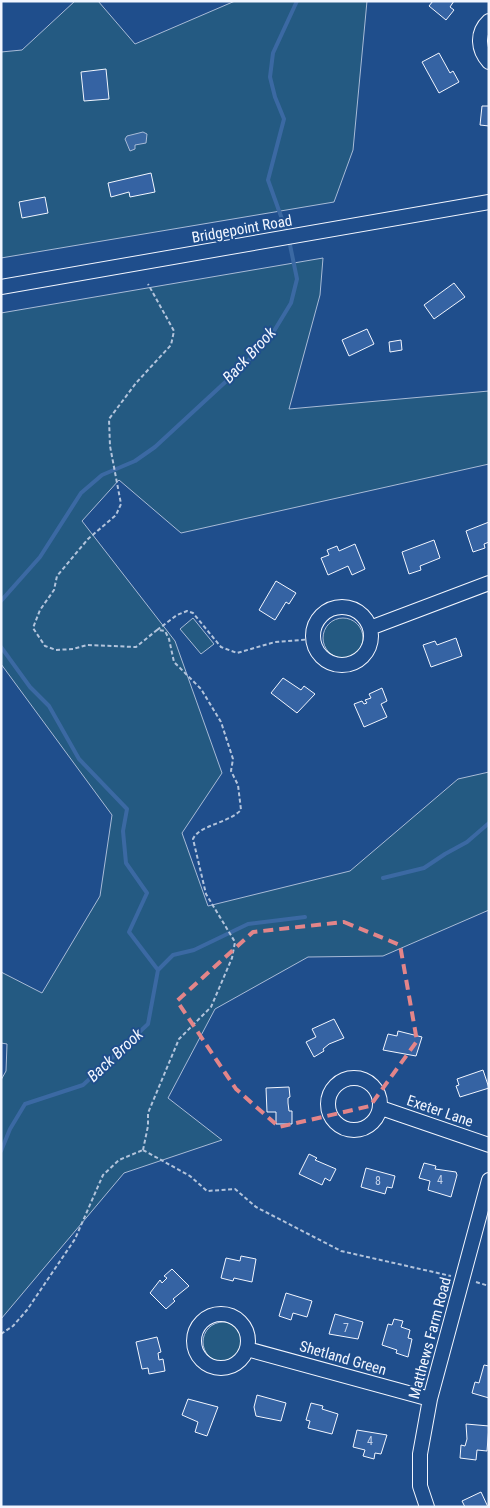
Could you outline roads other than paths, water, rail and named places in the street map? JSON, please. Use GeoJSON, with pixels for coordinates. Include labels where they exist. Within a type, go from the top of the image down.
{"type":"FeatureCollection","features":[{"type":"Feature","properties":{"kind":"street"},"geometry":{"type":"LineString","coordinates":[[489,21],[481,34],[480,44],[482,53],[489,62]]}},
{"type":"Feature","properties":{"kind":"street","name":"Bridgepoint Road"},"geometry":{"type":"LineString","coordinates":[[1,287],[489,202]]}},
{"type":"Feature","properties":{"kind":"street"},"geometry":{"type":"LineString","coordinates":[[370,628],[489,583]]}},
{"type":"Feature","properties":{"kind":"street"},"geometry":{"type":"LineString","coordinates":[[333,609],[352,609],[366,620],[370,628],[369,648],[363,656],[346,664],[328,661],[320,655],[313,639],[314,628],[319,620],[333,609]]}},
{"type":"Feature","properties":{"kind":"street","name":"Exeter Lane"},"geometry":{"type":"LineString","coordinates":[[381,1108],[489,1145]]}},
{"type":"Feature","properties":{"kind":"street","name":"Matthews Farm Road"},"geometry":{"type":"LineString","coordinates":[[427,1507],[420,1486],[420,1454],[430,1399],[489,1180]]}},
{"type":"Feature","properties":{"kind":"street","name":"Shetland Green"},"geometry":{"type":"LineString","coordinates":[[247,1349],[430,1399]]}},
{"type":"Feature","properties":{"kind":"waterway","name":"Back Brook"},"geometry":{"type":"LineString","coordinates":[[287,233],[268,180],[284,119],[275,97],[270,77],[273,53],[297,1]]}},
{"type":"Feature","properties":{"kind":"waterway","name":"Back Brook"},"geometry":{"type":"LineString","coordinates":[[1,601],[40,557],[81,493],[102,475],[135,461],[155,447],[247,362],[271,336],[291,303],[297,279],[289,240]]}},
{"type":"Feature","properties":{"kind":"waterway","name":"Back Brook"},"geometry":{"type":"LineString","coordinates":[[1,647],[30,687],[49,706],[79,759],[127,809],[123,831],[126,863],[147,893],[129,932],[158,970],[148,1024],[83,1085],[25,1104],[10,1129],[1,1151]]}},
{"type":"Feature","properties":{"kind":"waterway"},"geometry":{"type":"LineString","coordinates":[[383,878],[424,868],[467,842],[489,823]]}},
{"type":"Feature","properties":{"kind":"waterway"},"geometry":{"type":"LineString","coordinates":[[158,970],[173,955],[194,950],[248,924],[305,917]]}}]}
